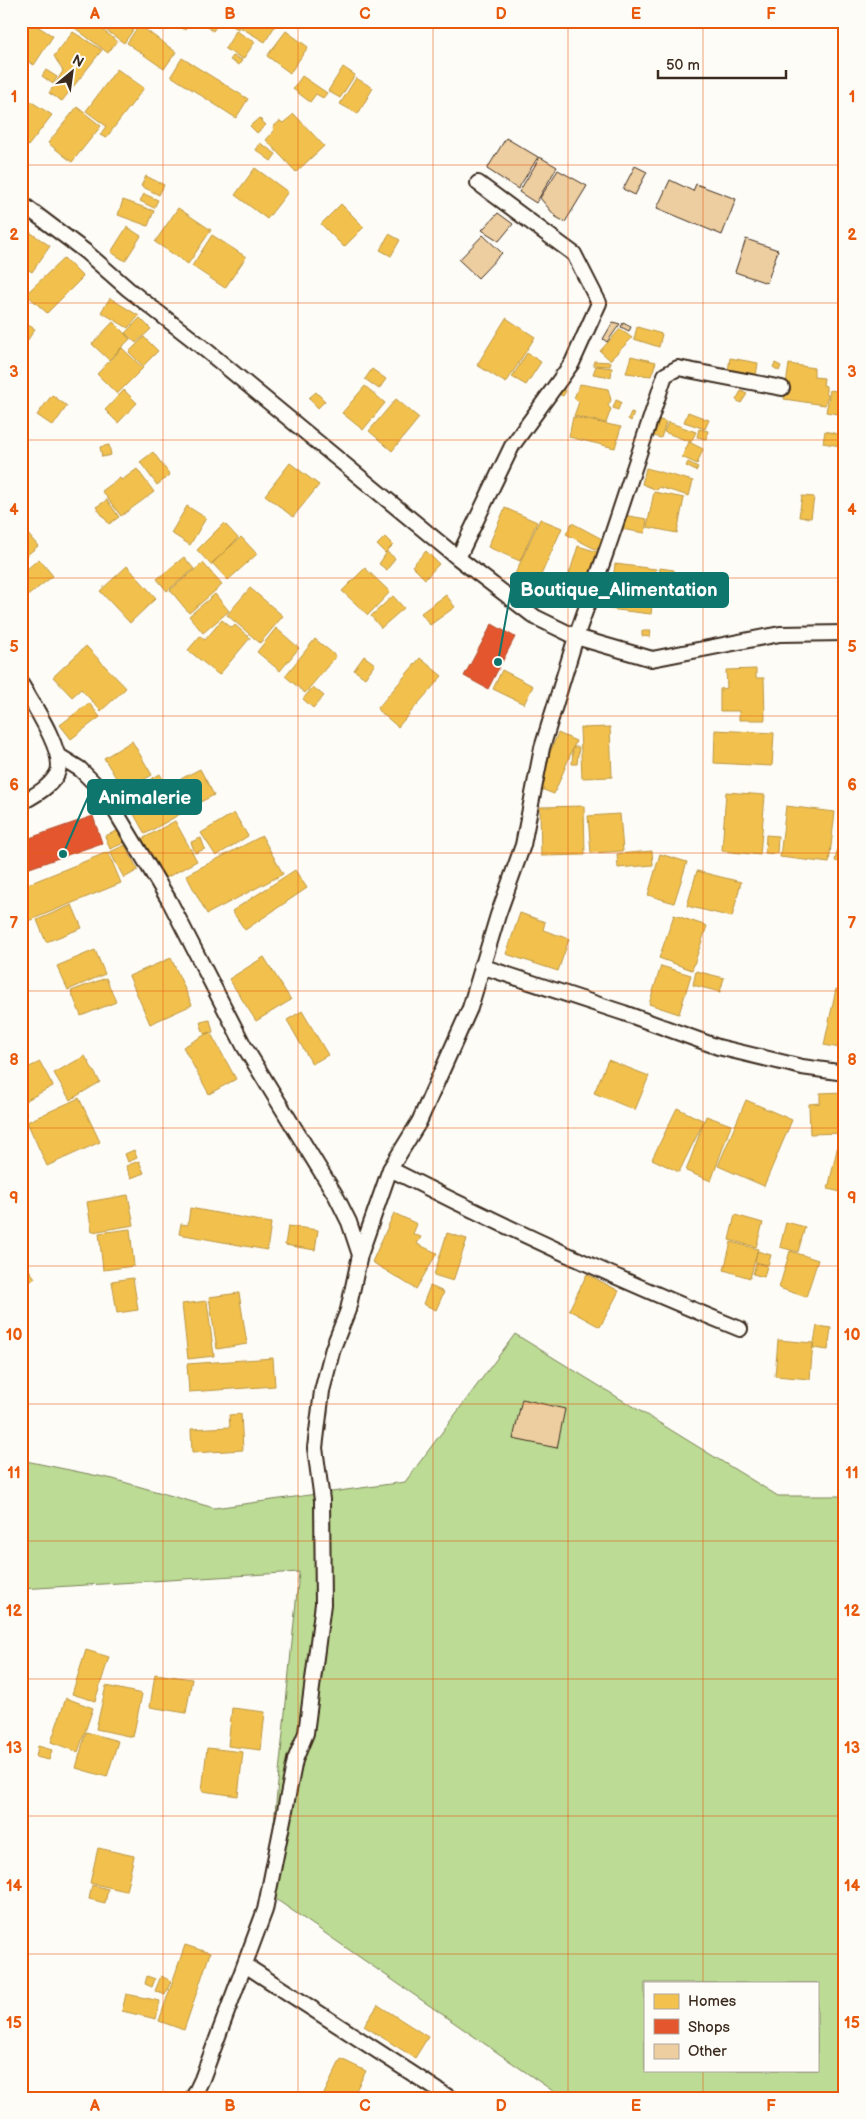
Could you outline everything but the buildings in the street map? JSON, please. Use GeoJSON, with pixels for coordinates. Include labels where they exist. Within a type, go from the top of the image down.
{"type":"FeatureCollection","features":[{"type":"Feature","properties":{"kind":"street"},"geometry":{"type":"LineString","coordinates":[[458,558],[512,446],[572,362],[599,303],[574,254],[478,183]]}},
{"type":"Feature","properties":{"kind":"street"},"geometry":{"type":"LineString","coordinates":[[21,203],[86,252],[128,289],[227,367],[458,558],[535,617],[576,637],[652,659],[780,634],[845,633]]}},
{"type":"Feature","properties":{"kind":"street"},"geometry":{"type":"LineString","coordinates":[[193,2098],[202,2080],[223,2019],[265,1910],[296,1760],[306,1733],[323,1604],[322,1500],[315,1448],[322,1391],[333,1348],[348,1310],[360,1255],[390,1169],[423,1113],[470,1008],[482,966],[523,845],[542,748],[576,637],[604,560],[665,375],[678,368],[782,388]]}},
{"type":"Feature","properties":{"kind":"street"},"geometry":{"type":"LineString","coordinates":[[21,684],[59,756],[58,772],[49,786],[21,803]]}},
{"type":"Feature","properties":{"kind":"street"},"geometry":{"type":"LineString","coordinates":[[59,756],[80,769],[105,794],[139,849],[170,902],[244,1046],[336,1196],[349,1222],[360,1255]]}},
{"type":"Feature","properties":{"kind":"street"},"geometry":{"type":"LineString","coordinates":[[482,966],[624,1013],[718,1047],[802,1067],[845,1073]]}},
{"type":"Feature","properties":{"kind":"street"},"geometry":{"type":"LineString","coordinates":[[390,1169],[469,1210],[740,1329]]}},
{"type":"Feature","properties":{"kind":"street"},"geometry":{"type":"LineString","coordinates":[[245,1964],[450,2098]]}},
{"type":"Feature","properties":{"kind":"green space"},"geometry":{"type":"Polygon","coordinates":[[[515,1334],[778,1496],[845,1496],[845,2098],[563,2098],[267,1893],[299,1572],[21,1589],[21,1460],[113,1479],[214,1508],[405,1482],[515,1334]]]}},
{"type":"Feature","properties":{"kind":"place","name":"Boutique_Alimentation"},"geometry":{"type":"Point","coordinates":[498,662]}},
{"type":"Feature","properties":{"kind":"place","name":"Animalerie"},"geometry":{"type":"Point","coordinates":[63,854]}}]}
